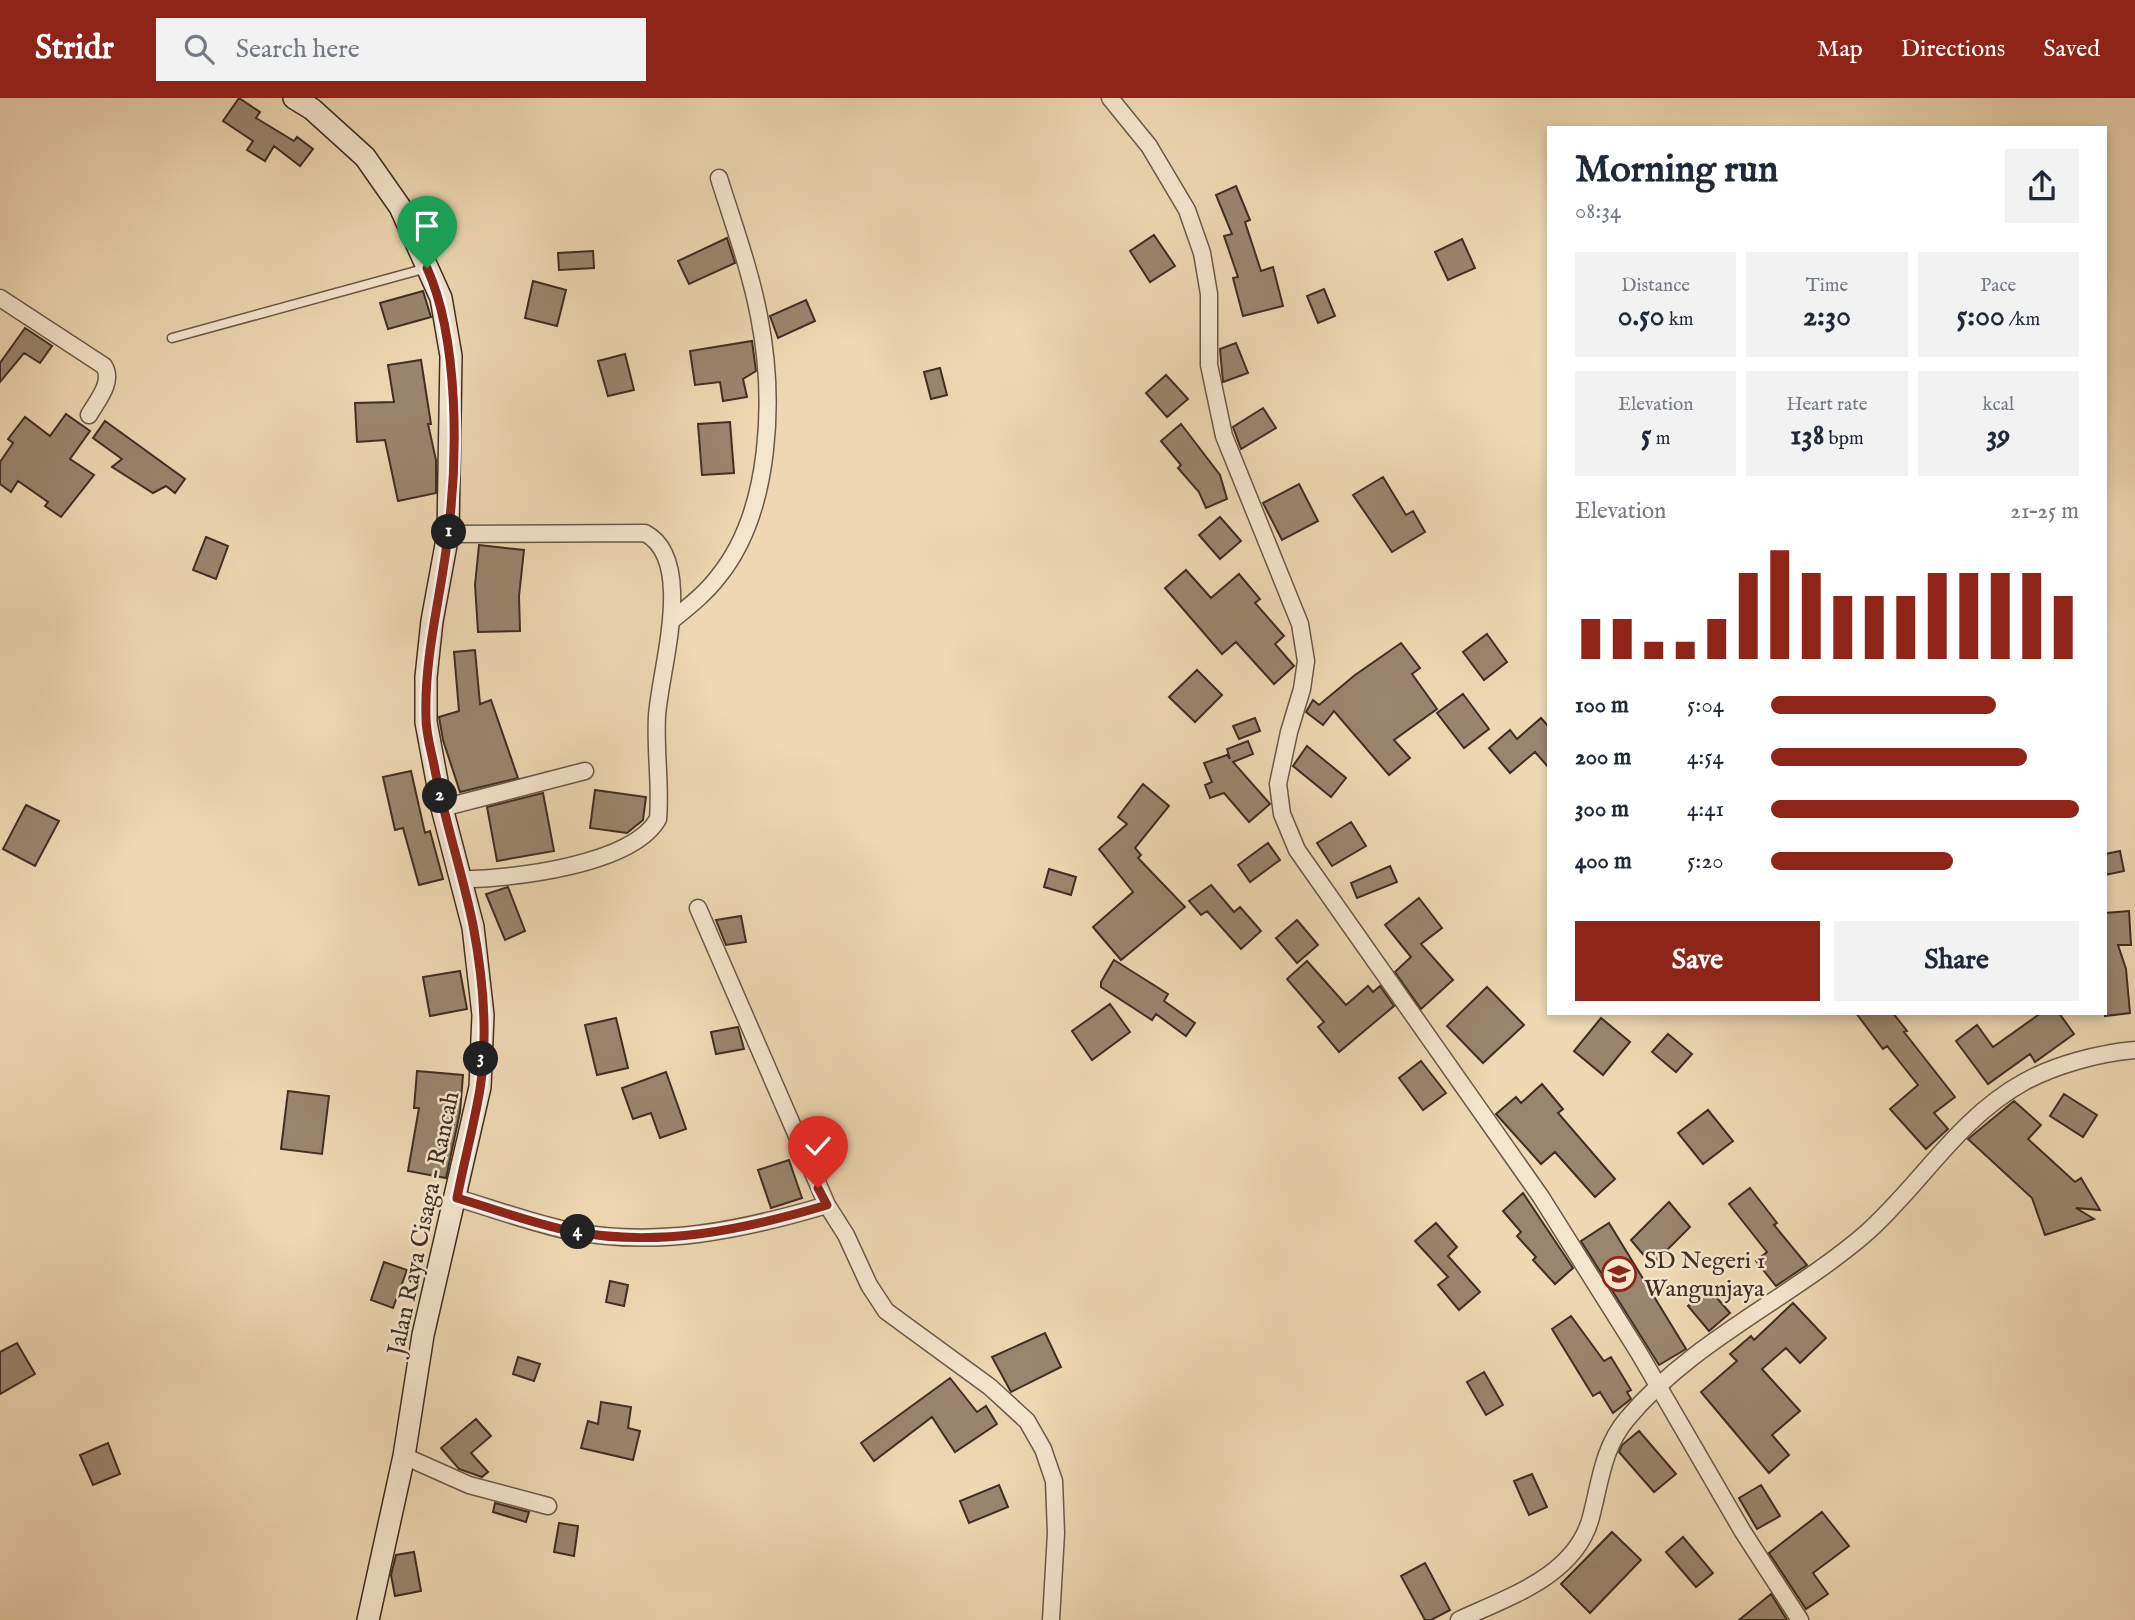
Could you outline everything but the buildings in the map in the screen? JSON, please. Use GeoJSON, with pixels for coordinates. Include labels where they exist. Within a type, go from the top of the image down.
{"type":"FeatureCollection","features":[{"type":"Feature","properties":{"kind":"main road","name":"Jalan Raya Cisaga – Rancah"},"geometry":{"type":"LineString","coordinates":[[293,98],[312,109],[365,157],[400,206],[441,298],[451,356],[449,534],[432,621],[426,677],[426,722],[442,808],[473,927],[483,1015],[480,1087],[457,1198],[423,1335],[404,1456],[368,1620]]}},
{"type":"Feature","properties":{"kind":"street"},"geometry":{"type":"LineString","coordinates":[[1110,98],[1150,146],[1187,210],[1202,253],[1209,294],[1209,365],[1224,436],[1300,624],[1306,661],[1278,784],[1282,814],[1297,850],[1541,1197],[1658,1385],[1743,1532],[1800,1620]]}},
{"type":"Feature","properties":{"kind":"street"},"geometry":{"type":"LineString","coordinates":[[671,621],[719,576],[737,545],[752,512],[767,438],[760,318],[719,178]]}},
{"type":"Feature","properties":{"kind":"street"},"geometry":{"type":"LineString","coordinates":[[0,298],[104,366],[108,372],[107,384],[89,415]]}},
{"type":"Feature","properties":{"kind":"street"},"geometry":{"type":"LineString","coordinates":[[449,534],[645,533],[664,548],[670,570],[671,621],[660,677],[656,755],[660,803],[653,830],[639,841],[592,860],[550,871],[462,879]]}},
{"type":"Feature","properties":{"kind":"street"},"geometry":{"type":"LineString","coordinates":[[442,808],[585,771]]}},
{"type":"Feature","properties":{"kind":"street"},"geometry":{"type":"LineString","coordinates":[[698,908],[827,1205],[846,1235],[869,1285],[886,1311],[990,1387],[1027,1421],[1043,1449],[1054,1481],[1056,1544],[1051,1620]]}},
{"type":"Feature","properties":{"kind":"street"},"geometry":{"type":"LineString","coordinates":[[1459,1620],[1535,1585],[1558,1567],[1578,1546],[1591,1521],[1612,1440],[1658,1385],[1864,1234],[1983,1108],[2025,1081],[2062,1066],[2135,1049]]}},
{"type":"Feature","properties":{"kind":"street"},"geometry":{"type":"LineString","coordinates":[[457,1198],[569,1231],[659,1238],[718,1233],[827,1205]]}},
{"type":"Feature","properties":{"kind":"street"},"geometry":{"type":"LineString","coordinates":[[404,1456],[469,1485],[548,1506]]}},
{"type":"Feature","properties":{"kind":"lane"},"geometry":{"type":"LineString","coordinates":[[172,338],[427,268]]}},
{"type":"Feature","properties":{"kind":"place","name":"SD Negeri 1 Wangunjaya"},"geometry":{"type":"Point","coordinates":[1619,1274]}},
{"type":"Feature","properties":{"kind":"route"},"geometry":{"type":"LineString","coordinates":[[427,268],[441,298],[451,356],[452,444],[449,534],[432,621],[426,677],[426,722],[442,808],[473,927],[483,1015],[480,1087],[457,1198],[569,1231],[617,1237],[659,1238],[718,1233],[774,1221],[827,1205],[818,1188]]}}]}
